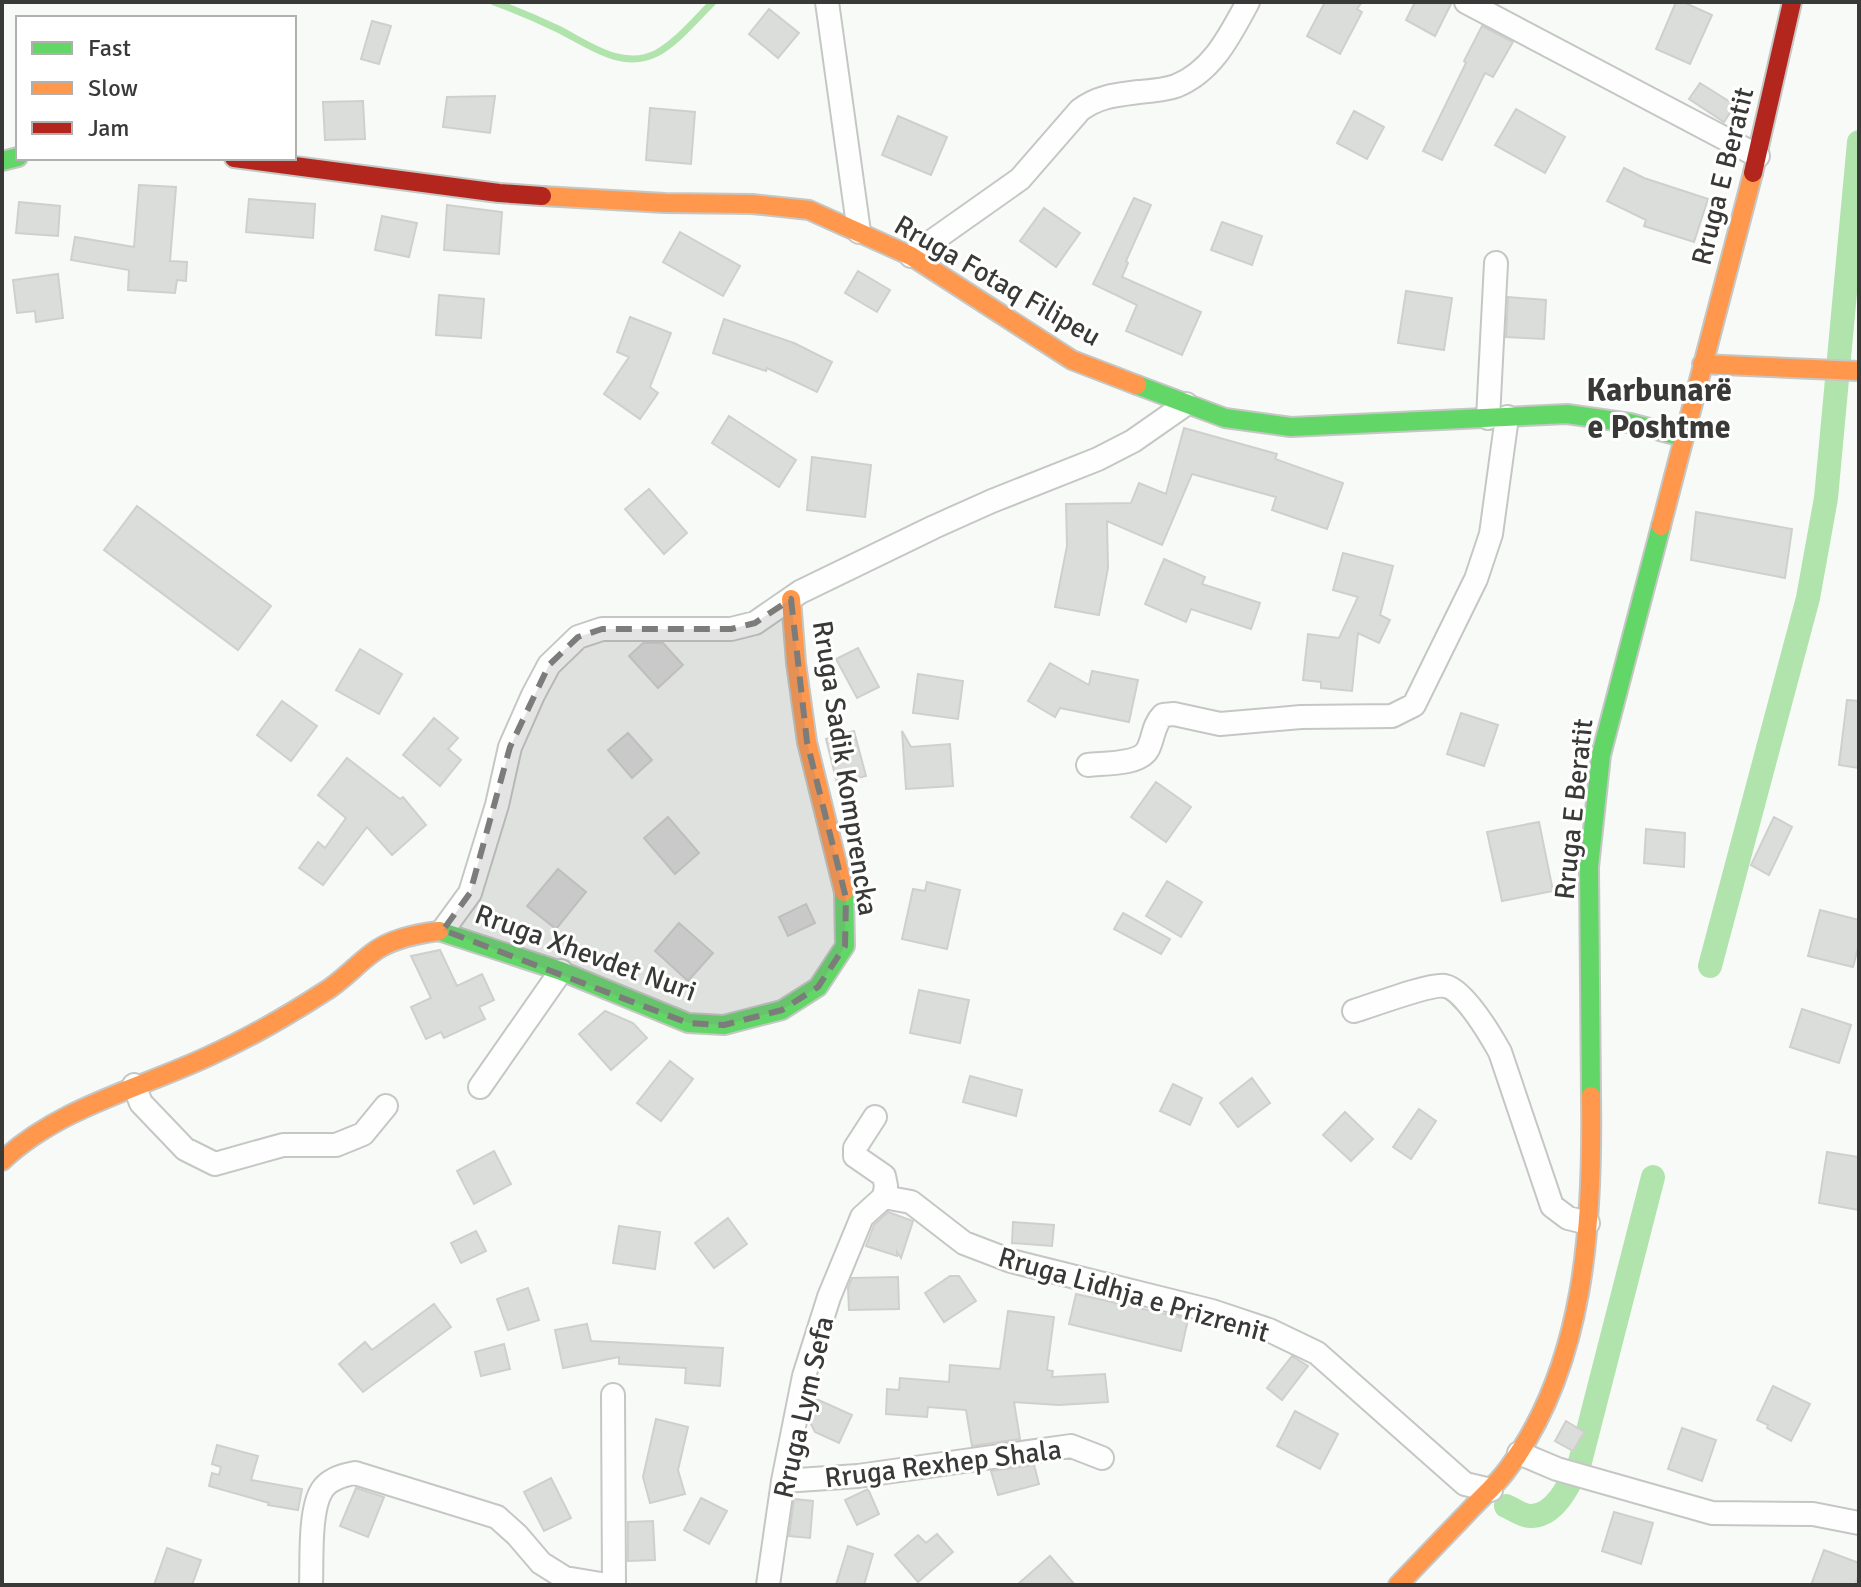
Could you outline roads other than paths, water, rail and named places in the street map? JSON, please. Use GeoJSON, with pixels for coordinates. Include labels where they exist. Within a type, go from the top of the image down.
{"type":"FeatureCollection","features":[{"type":"Feature","properties":{"kind":"main road","name":"Rruga E Beratit"},"geometry":{"type":"LineString","coordinates":[[1398,1585],[1491,1490],[1519,1453],[1552,1394],[1577,1300],[1588,1223],[1592,1146],[1589,867],[1601,755],[1758,156],[1792,2]]}},
{"type":"Feature","properties":{"kind":"main road","name":"Rruga Fotaq Filipeu"},"geometry":{"type":"LineString","coordinates":[[249,160],[499,193],[665,203],[752,204],[809,210],[911,256],[1072,360],[1225,418],[1291,427],[1567,414],[1630,423],[1683,437]]}},
{"type":"Feature","properties":{"kind":"main road"},"geometry":{"type":"LineString","coordinates":[[1702,364],[1856,370]]}},
{"type":"Feature","properties":{"kind":"main road","name":"Rruga Sadik Komprencka"},"geometry":{"type":"LineString","coordinates":[[791,599],[807,742],[846,898],[845,946]]}},
{"type":"Feature","properties":{"kind":"main road","name":"Rruga Xhevdet Nuri"},"geometry":{"type":"LineString","coordinates":[[2,1161],[20,1144],[90,1105],[208,1057],[284,1017],[328,990],[374,951],[414,934],[443,930],[561,971],[688,1023],[724,1025],[782,1010],[818,987],[845,946]]}},
{"type":"Feature","properties":{"kind":"street"},"geometry":{"type":"LineString","coordinates":[[827,2],[859,232]]}},
{"type":"Feature","properties":{"kind":"street"},"geometry":{"type":"LineString","coordinates":[[911,256],[1020,179],[1080,110],[1091,102],[1105,96],[1175,86],[1200,71],[1224,46],[1248,2]]}},
{"type":"Feature","properties":{"kind":"street"},"geometry":{"type":"LineString","coordinates":[[1466,2],[1758,156]]}},
{"type":"Feature","properties":{"kind":"street"},"geometry":{"type":"LineString","coordinates":[[1088,765],[1140,758],[1147,752],[1156,722],[1163,715],[1174,714],[1220,724],[1301,717],[1392,716],[1414,705],[1476,579],[1491,534],[1497,417],[1496,263]]}},
{"type":"Feature","properties":{"kind":"street"},"geometry":{"type":"LineString","coordinates":[[443,930],[470,893],[497,805],[510,747],[533,695],[549,665],[578,637],[602,629],[731,629],[755,623],[791,599],[992,501],[1098,459],[1133,441],[1186,404]]}},
{"type":"Feature","properties":{"kind":"street"},"geometry":{"type":"LineString","coordinates":[[480,1087],[561,971]]}},
{"type":"Feature","properties":{"kind":"street"},"geometry":{"type":"LineString","coordinates":[[1354,1011],[1440,985],[1455,991],[1487,1029],[1500,1052],[1552,1206],[1568,1218],[1588,1223]]}},
{"type":"Feature","properties":{"kind":"street"},"geometry":{"type":"LineString","coordinates":[[134,1085],[141,1103],[185,1149],[215,1164],[283,1145],[336,1145],[363,1134],[386,1106]]}},
{"type":"Feature","properties":{"kind":"street"},"geometry":{"type":"LineString","coordinates":[[875,1117],[855,1148],[855,1156],[884,1176],[884,1197]]}},
{"type":"Feature","properties":{"kind":"street","name":"Rruga Lym Sefa"},"geometry":{"type":"LineString","coordinates":[[768,1585],[783,1481],[804,1376],[829,1297],[862,1217],[884,1197]]}},
{"type":"Feature","properties":{"kind":"street","name":"Rruga Lidhja e Prizrenit"},"geometry":{"type":"LineString","coordinates":[[884,1197],[911,1202],[964,1243],[1011,1261],[1212,1311],[1281,1336],[1317,1353],[1465,1484],[1491,1490]]}},
{"type":"Feature","properties":{"kind":"street"},"geometry":{"type":"LineString","coordinates":[[613,1395],[614,1585]]}},
{"type":"Feature","properties":{"kind":"street","name":"Rruga Rexhep Shala"},"geometry":{"type":"LineString","coordinates":[[783,1481],[858,1476],[1071,1446],[1102,1458]]}},
{"type":"Feature","properties":{"kind":"street"},"geometry":{"type":"LineString","coordinates":[[1519,1453],[1557,1469],[1712,1513],[1813,1514],[1859,1523]]}},
{"type":"Feature","properties":{"kind":"street"},"geometry":{"type":"LineString","coordinates":[[311,1585],[316,1509],[322,1489],[338,1476],[355,1473],[497,1517],[561,1581],[607,1585]]}},
{"type":"Feature","properties":{"kind":"waterway"},"geometry":{"type":"LineString","coordinates":[[494,2],[550,25],[593,48],[631,59],[644,58],[665,48],[713,2]]}},
{"type":"Feature","properties":{"kind":"waterway"},"geometry":{"type":"LineString","coordinates":[[1710,966],[1808,598],[1826,498],[1859,142]]}},
{"type":"Feature","properties":{"kind":"waterway"},"geometry":{"type":"LineString","coordinates":[[1506,1506],[1527,1516],[1548,1511],[1561,1496],[1580,1462],[1653,1177]]}},
{"type":"Feature","properties":{"kind":"district","name":"Karbunarë e Poshtme"},"geometry":{"type":"Point","coordinates":[1659,408]}}]}
